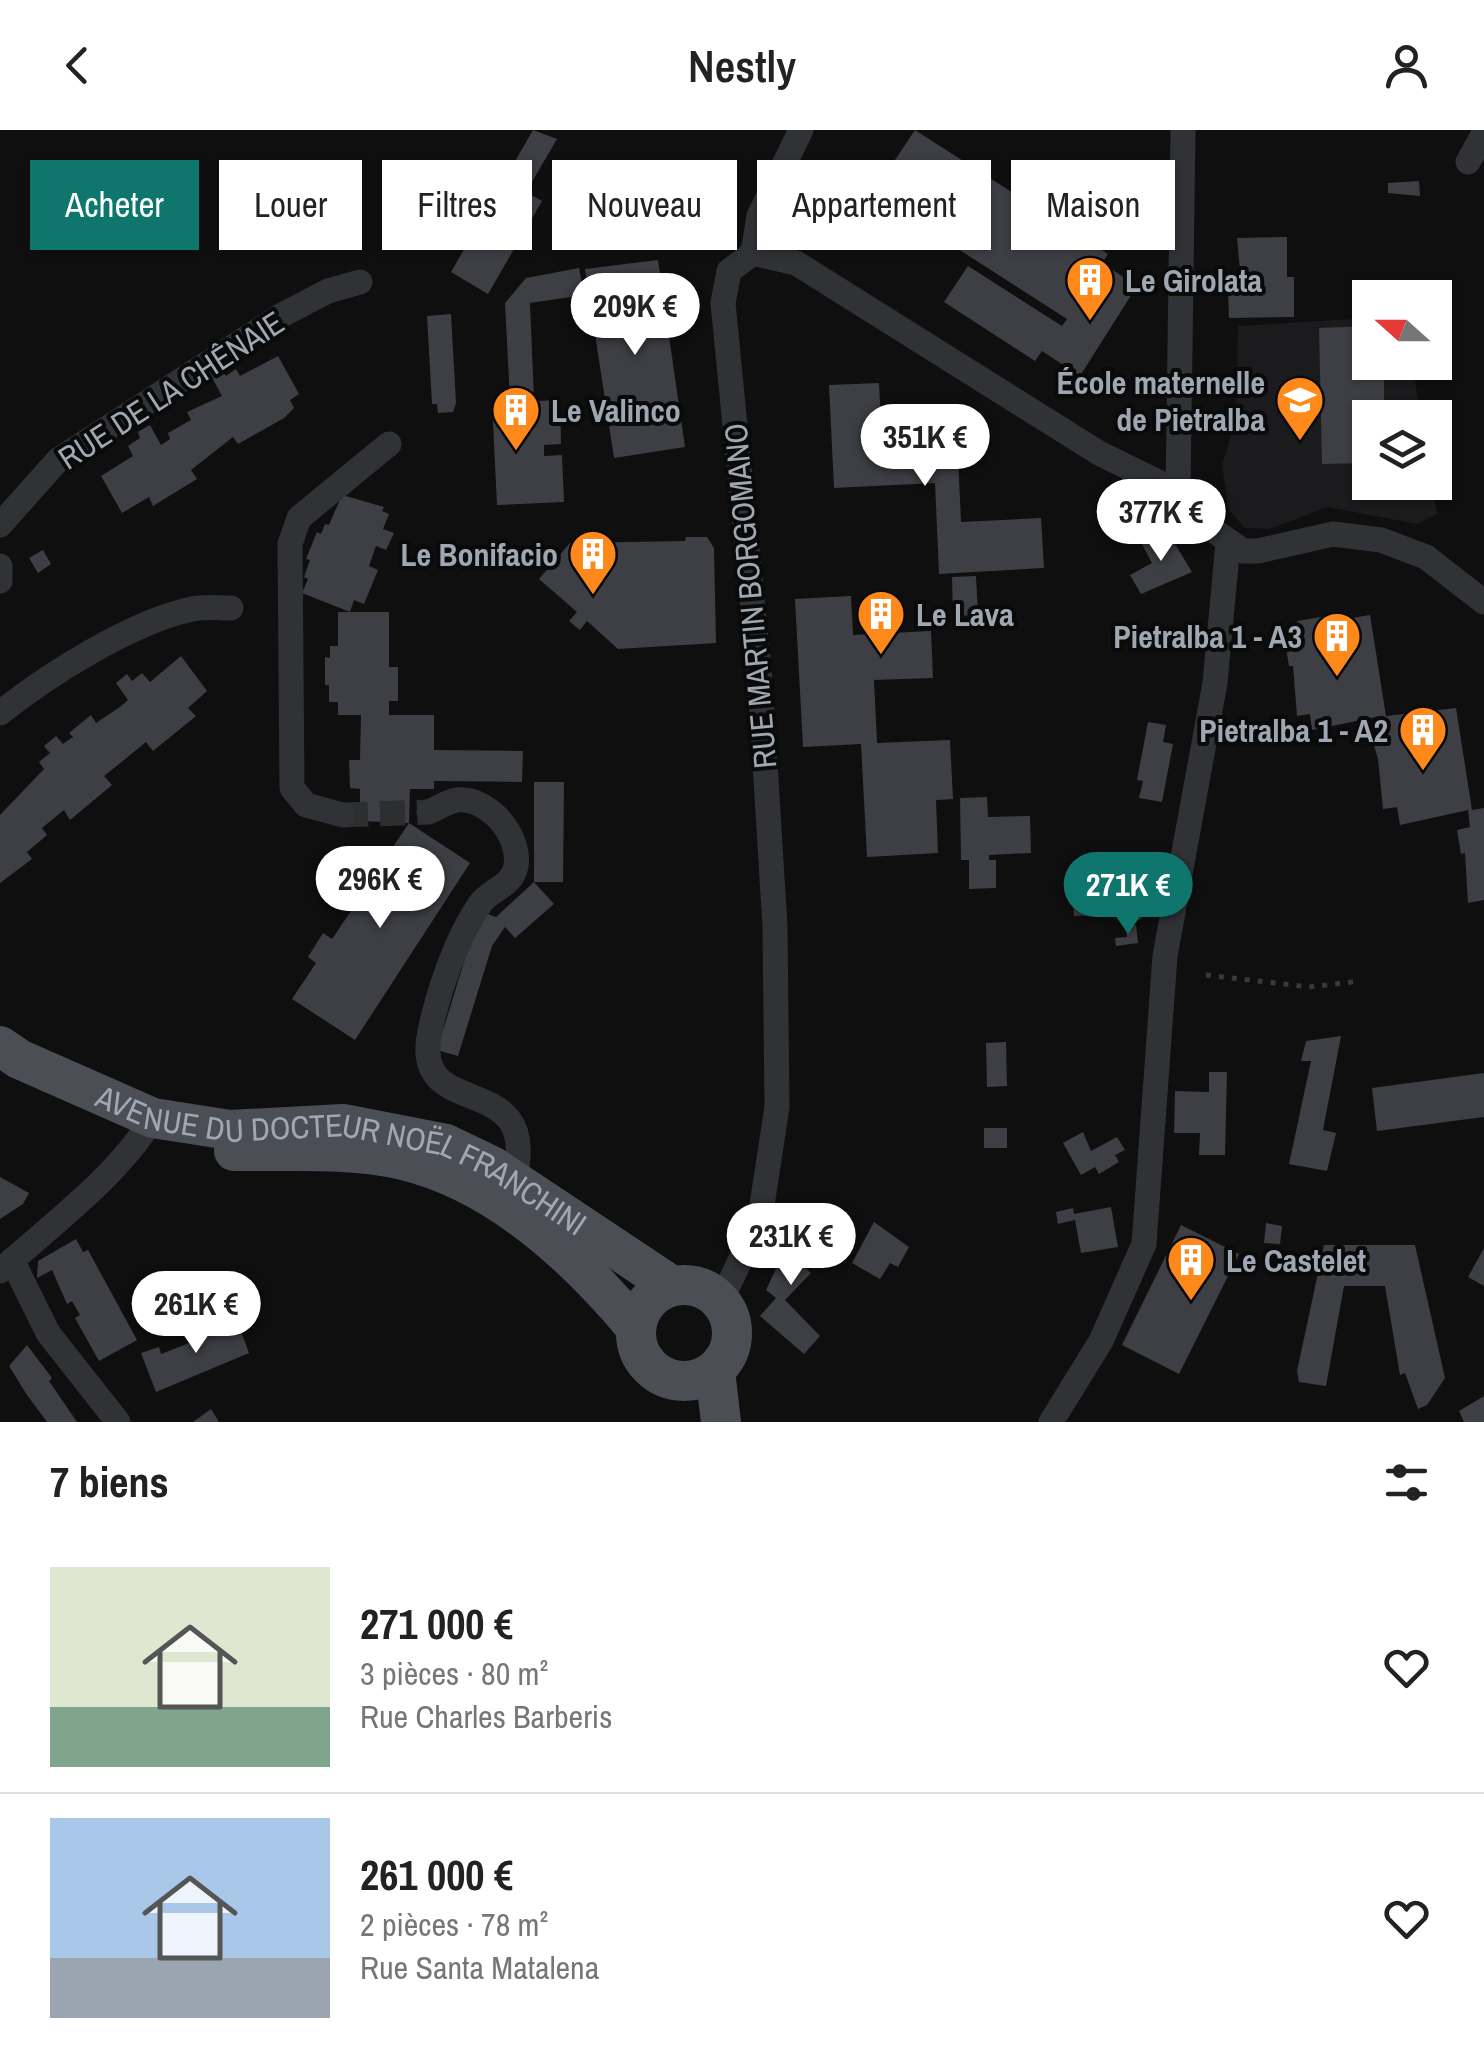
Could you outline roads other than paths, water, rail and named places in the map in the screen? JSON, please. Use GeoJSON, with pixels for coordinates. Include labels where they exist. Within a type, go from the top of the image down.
{"type":"FeatureCollection","features":[{"type":"Feature","properties":{"kind":"main road","name":"AVENUE DU DOCTEUR NOËL FRANCHINI"},"geometry":{"type":"LineString","coordinates":[[0,1046],[146,1129],[230,1130],[344,1124],[446,1144],[514,1180],[672,1286]]}},
{"type":"Feature","properties":{"kind":"main road","name":"AVENUE DU DOCTEUR NOËL FRANCHINI"},"geometry":{"type":"LineString","coordinates":[[0,1075],[146,1129],[220,1151],[355,1154],[402,1160],[444,1173],[488,1196],[554,1243],[608,1294],[636,1328]]}},
{"type":"Feature","properties":{"kind":"main road"},"geometry":{"type":"LineString","coordinates":[[672,1286],[698,1287],[721,1302],[732,1330],[731,1345],[715,1371],[701,1379],[668,1379],[644,1360],[636,1328],[648,1301],[672,1286]]}},
{"type":"Feature","properties":{"kind":"main road"},"geometry":{"type":"LineString","coordinates":[[715,1371],[721,1422]]}},
{"type":"Feature","properties":{"kind":"street"},"geometry":{"type":"LineString","coordinates":[[801,130],[759,216],[753,254],[796,263],[1099,453],[1178,492],[1228,543],[1258,552],[1333,534],[1380,540],[1426,557],[1484,602]]}},
{"type":"Feature","properties":{"kind":"street"},"geometry":{"type":"LineString","coordinates":[[1178,492],[1183,130]]}},
{"type":"Feature","properties":{"kind":"street"},"geometry":{"type":"LineString","coordinates":[[1468,162],[1484,133]]}},
{"type":"Feature","properties":{"kind":"street","name":"RUE MARTIN BORGOMANO"},"geometry":{"type":"LineString","coordinates":[[721,1302],[760,1218],[777,1107],[775,928],[760,681],[723,303],[729,271],[753,254]]}},
{"type":"Feature","properties":{"kind":"street","name":"RUE DE LA CHÊNAIE"},"geometry":{"type":"LineString","coordinates":[[0,524],[58,460],[282,315],[328,291],[360,282]]}},
{"type":"Feature","properties":{"kind":"street"},"geometry":{"type":"LineString","coordinates":[[342,814],[306,805],[292,788],[290,544],[299,518],[389,444]]}},
{"type":"Feature","properties":{"kind":"street"},"geometry":{"type":"LineString","coordinates":[[1051,1422],[1102,1341],[1144,1244],[1165,956],[1215,684],[1228,543]]}},
{"type":"Feature","properties":{"kind":"street"},"geometry":{"type":"LineString","coordinates":[[0,566],[0,580]]}},
{"type":"Feature","properties":{"kind":"street"},"geometry":{"type":"LineString","coordinates":[[0,713],[43,678],[124,636],[192,608],[231,608]]}},
{"type":"Feature","properties":{"kind":"street"},"geometry":{"type":"LineString","coordinates":[[428,812],[457,800],[482,806],[504,822],[514,850],[516,868],[504,887],[483,898],[462,934],[430,1030],[427,1054],[437,1077],[507,1113],[515,1123],[520,1155],[514,1180]]}},
{"type":"Feature","properties":{"kind":"street"},"geometry":{"type":"LineString","coordinates":[[118,1422],[48,1332],[6,1266],[146,1129]]}},
{"type":"Feature","properties":{"kind":"tunnel"},"geometry":{"type":"LineString","coordinates":[[343,815],[429,812]]}},
{"type":"Feature","properties":{"kind":"place","name":"Le Girolata"},"geometry":{"type":"Point","coordinates":[1090,322]}},
{"type":"Feature","properties":{"kind":"place","name":"École maternelle de Pietralba"},"geometry":{"type":"Point","coordinates":[1300,442]}},
{"type":"Feature","properties":{"kind":"place","name":"Le Valinco"},"geometry":{"type":"Point","coordinates":[516,452]}},
{"type":"Feature","properties":{"kind":"place","name":"Le Bonifacio"},"geometry":{"type":"Point","coordinates":[593,596]}},
{"type":"Feature","properties":{"kind":"place","name":"Le Lava"},"geometry":{"type":"Point","coordinates":[881,656]}},
{"type":"Feature","properties":{"kind":"place","name":"Pietralba 1 - A3"},"geometry":{"type":"Point","coordinates":[1337,678]}},
{"type":"Feature","properties":{"kind":"place","name":"Pietralba 1 - A2"},"geometry":{"type":"Point","coordinates":[1423,772]}},
{"type":"Feature","properties":{"kind":"place","name":"Le Castelet"},"geometry":{"type":"Point","coordinates":[1191,1302]}}]}
